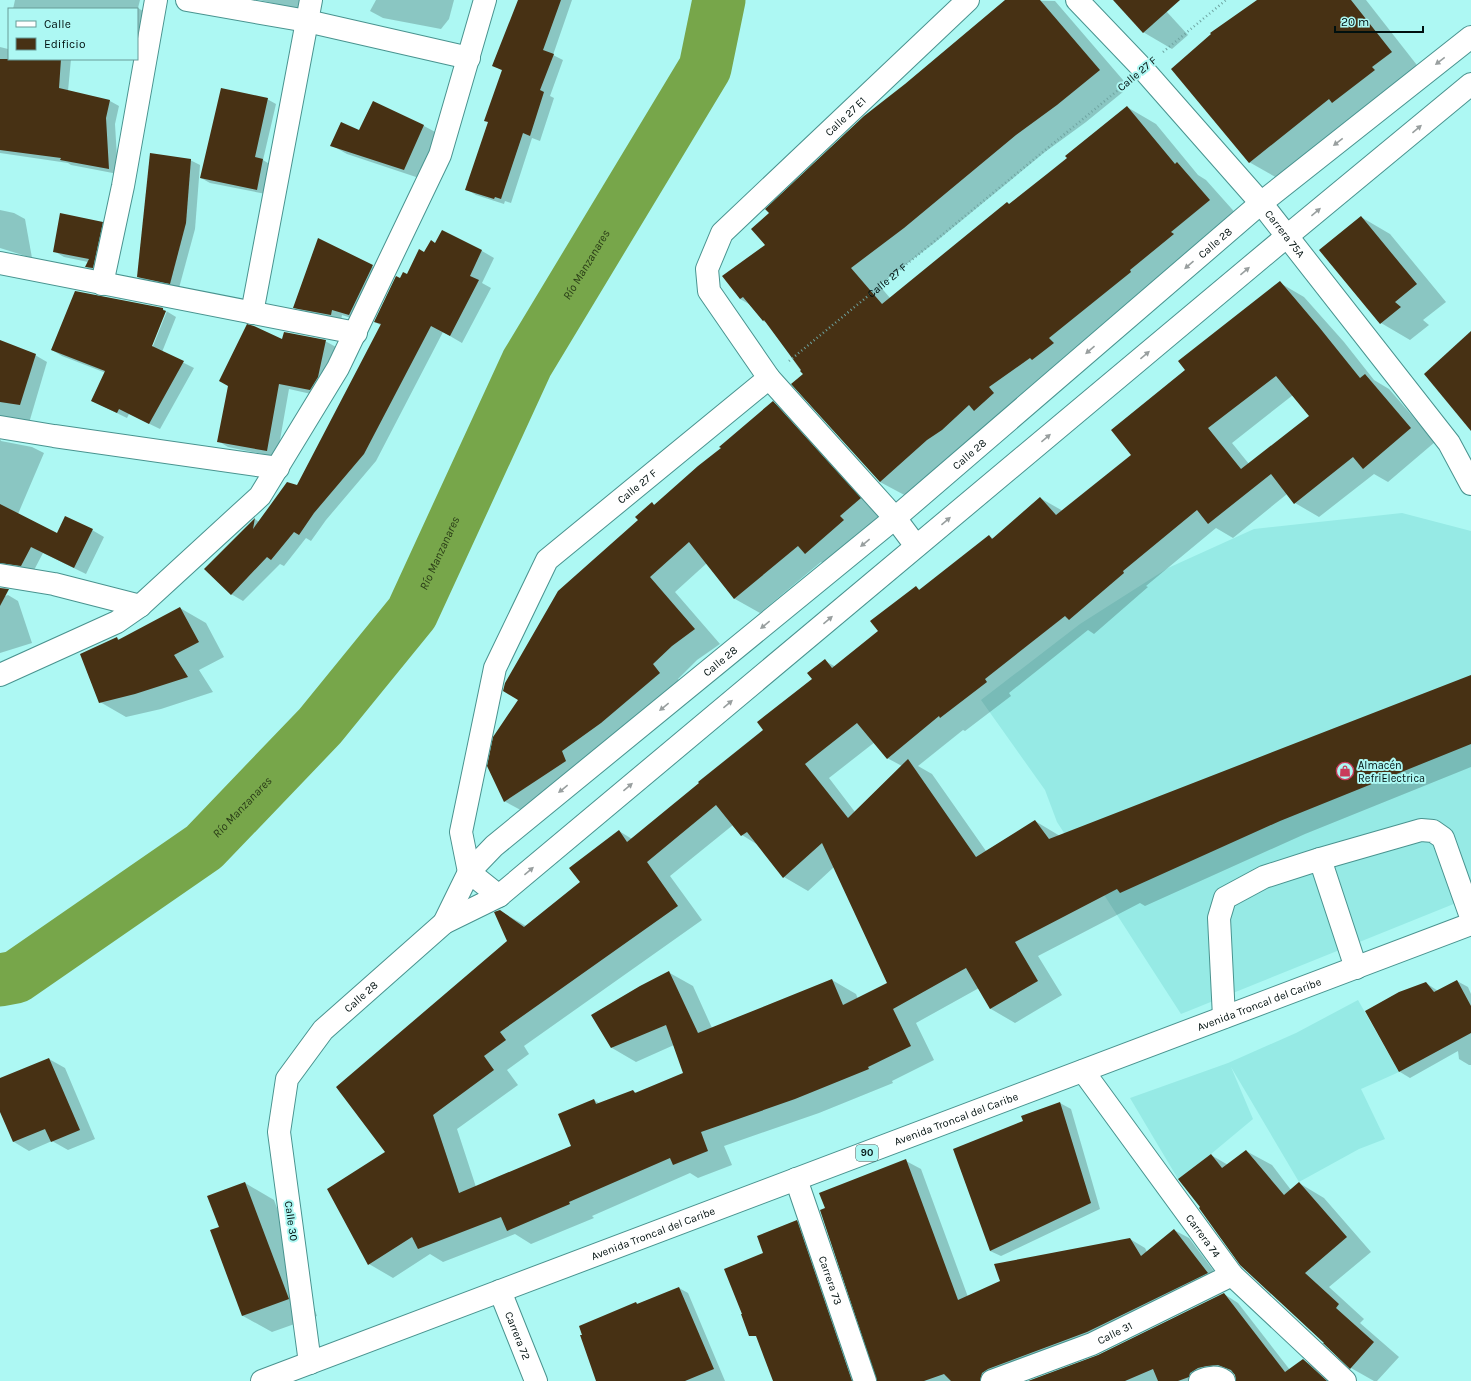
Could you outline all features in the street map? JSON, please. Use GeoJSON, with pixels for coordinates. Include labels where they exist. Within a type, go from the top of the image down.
{"type":"FeatureCollection","features":[{"type":"Feature","properties":{"kind":"main road"},"geometry":{"type":"LineString","coordinates":[[102,284],[123,186],[156,0]]}},
{"type":"Feature","properties":{"kind":"main road"},"geometry":{"type":"LineString","coordinates":[[187,0],[306,21],[468,58]]}},
{"type":"Feature","properties":{"kind":"main road"},"geometry":{"type":"LineString","coordinates":[[252,313],[311,0]]}},
{"type":"Feature","properties":{"kind":"main road"},"geometry":{"type":"LineString","coordinates":[[0,675],[117,622],[140,606],[260,496],[338,368],[440,155],[485,0]]}},
{"type":"Feature","properties":{"kind":"main road","name":"Calle 27 E1"},"geometry":{"type":"LineString","coordinates":[[768,378],[709,291],[708,269],[722,233],[968,0]]}},
{"type":"Feature","properties":{"kind":"main road","name":"Carrera 75A"},"geometry":{"type":"LineString","coordinates":[[1077,0],[1143,69],[1261,203],[1286,237],[1449,443],[1471,484]]}},
{"type":"Feature","properties":{"kind":"main road","name":"Calle 28"},"geometry":{"type":"LineString","coordinates":[[444,923],[468,872],[494,846],[895,518],[1261,203],[1471,37]]}},
{"type":"Feature","properties":{"kind":"main road","name":"Calle 28"},"geometry":{"type":"LineString","coordinates":[[287,1079],[323,1030],[444,923],[499,896],[916,546],[1471,84]]}},
{"type":"Feature","properties":{"kind":"main road"},"geometry":{"type":"LineString","coordinates":[[0,263],[356,333]]}},
{"type":"Feature","properties":{"kind":"main road"},"geometry":{"type":"LineString","coordinates":[[768,378],[895,518],[916,546]]}},
{"type":"Feature","properties":{"kind":"main road","name":"Calle 27 F"},"geometry":{"type":"LineString","coordinates":[[468,872],[461,832],[495,668],[547,560],[768,378]]}},
{"type":"Feature","properties":{"kind":"main road"},"geometry":{"type":"LineString","coordinates":[[0,426],[54,436],[278,468]]}},
{"type":"Feature","properties":{"kind":"main road"},"geometry":{"type":"LineString","coordinates":[[0,575],[54,584],[140,606]]}},
{"type":"Feature","properties":{"kind":"main road"},"geometry":{"type":"LineString","coordinates":[[1224,1017],[1219,918],[1225,898],[1264,877],[1421,830],[1433,831],[1444,838],[1471,917]]}},
{"type":"Feature","properties":{"kind":"main road"},"geometry":{"type":"LineString","coordinates":[[1320,859],[1356,968]]}},
{"type":"Feature","properties":{"kind":"main road"},"geometry":{"type":"LineString","coordinates":[[468,872],[499,896]]}},
{"type":"Feature","properties":{"kind":"main road","name":"Avenida Troncal del Caribe"},"geometry":{"type":"LineString","coordinates":[[262,1381],[1471,924]]}},
{"type":"Feature","properties":{"kind":"main road","name":"Carrera 74"},"geometry":{"type":"LineString","coordinates":[[1083,1071],[1232,1275],[1345,1381]]}},
{"type":"Feature","properties":{"kind":"main road","name":"Calle 30"},"geometry":{"type":"LineString","coordinates":[[287,1079],[279,1132],[310,1363]]}},
{"type":"Feature","properties":{"kind":"main road","name":"Carrera 73"},"geometry":{"type":"LineString","coordinates":[[796,1179],[865,1381]]}},
{"type":"Feature","properties":{"kind":"main road","name":"Calle 31"},"geometry":{"type":"LineString","coordinates":[[992,1381],[1092,1344],[1232,1275]]}},
{"type":"Feature","properties":{"kind":"main road","name":"Carrera 72"},"geometry":{"type":"LineString","coordinates":[[500,1291],[536,1381]]}},
{"type":"Feature","properties":{"kind":"path","name":"Calle 27 F"},"geometry":{"type":"LineString","coordinates":[[768,378],[1226,0]]}},
{"type":"Feature","properties":{"kind":"shaded area"},"geometry":{"type":"Polygon","coordinates":[[[1402,513],[1471,531],[1471,897],[1181,1014],[1057,822],[1045,790],[981,700],[1080,624],[1168,568],[1254,529],[1402,513]]]}},
{"type":"Feature","properties":{"kind":"shaded area"},"geometry":{"type":"Polygon","coordinates":[[[1358,1000],[1399,1072],[1361,1089],[1385,1139],[1359,1149],[1299,1182],[1231,1067],[1253,1119],[1178,1179],[1130,1098],[1228,1063],[1296,1033],[1358,1000]]]}},
{"type":"Feature","properties":{"kind":"building"},"geometry":{"type":"Polygon","coordinates":[[[518,0],[561,0],[543,50],[554,54],[540,90],[544,92],[530,136],[523,133],[501,199],[495,197],[494,199],[465,190],[488,122],[484,121],[502,70],[492,66],[518,0]]]}},
{"type":"Feature","properties":{"kind":"building"},"geometry":{"type":"Polygon","coordinates":[[[1005,0],[1040,0],[1100,70],[1057,105],[1016,135],[904,228],[851,268],[882,304],[1007,202],[1009,204],[1067,158],[1065,156],[1127,106],[1175,164],[1177,162],[1210,200],[1171,232],[1174,234],[1130,270],[1131,272],[1049,338],[1054,343],[1032,360],[1030,358],[989,387],[994,393],[974,411],[969,405],[942,430],[927,440],[880,482],[791,384],[803,374],[800,371],[801,370],[764,320],[763,321],[743,297],[740,299],[722,276],[765,245],[751,229],[769,213],[765,209],[864,116],[905,84],[1005,0]]]}},
{"type":"Feature","properties":{"kind":"building"},"geometry":{"type":"Polygon","coordinates":[[[1113,0],[1180,0],[1143,33],[1113,0]]]}},
{"type":"Feature","properties":{"kind":"building"},"geometry":{"type":"Polygon","coordinates":[[[1257,0],[1351,0],[1392,52],[1372,67],[1375,70],[1332,103],[1329,99],[1249,163],[1171,69],[1211,34],[1210,33],[1257,0]]]}},
{"type":"Feature","properties":{"kind":"building"},"geometry":{"type":"Polygon","coordinates":[[[0,59],[61,60],[59,88],[110,100],[106,118],[109,169],[60,160],[61,158],[0,150],[0,59]]]}},
{"type":"Feature","properties":{"kind":"building"},"geometry":{"type":"Polygon","coordinates":[[[221,88],[268,98],[255,157],[263,159],[257,190],[200,178],[221,88]]]}},
{"type":"Feature","properties":{"kind":"building"},"geometry":{"type":"Polygon","coordinates":[[[373,101],[424,125],[404,170],[330,146],[341,122],[359,130],[373,101]]]}},
{"type":"Feature","properties":{"kind":"building"},"geometry":{"type":"Polygon","coordinates":[[[150,153],[191,159],[186,223],[170,284],[137,277],[150,153]]]}},
{"type":"Feature","properties":{"kind":"building"},"geometry":{"type":"Polygon","coordinates":[[[60,213],[103,222],[93,268],[85,267],[89,259],[53,252],[60,213]]]}},
{"type":"Feature","properties":{"kind":"building"},"geometry":{"type":"Polygon","coordinates":[[[1361,216],[1417,284],[1395,302],[1401,307],[1380,324],[1319,250],[1361,216]]]}},
{"type":"Feature","properties":{"kind":"building"},"geometry":{"type":"Polygon","coordinates":[[[442,230],[482,250],[470,276],[479,280],[450,336],[431,326],[364,454],[314,513],[299,535],[294,532],[271,560],[267,557],[231,595],[204,569],[255,518],[253,529],[287,482],[297,485],[381,324],[374,322],[396,276],[400,278],[403,272],[407,274],[419,249],[424,252],[431,240],[435,243],[442,230]]]}},
{"type":"Feature","properties":{"kind":"building"},"geometry":{"type":"Polygon","coordinates":[[[318,238],[373,265],[349,315],[332,310],[331,315],[293,308],[318,238]]]}},
{"type":"Feature","properties":{"kind":"building"},"geometry":{"type":"Polygon","coordinates":[[[1280,281],[1360,378],[1365,374],[1411,428],[1363,469],[1353,457],[1294,504],[1271,474],[1208,524],[1197,510],[1123,571],[1124,573],[1069,620],[1065,616],[985,679],[987,682],[940,718],[939,716],[887,759],[857,723],[805,764],[848,818],[908,759],[976,857],[1035,820],[1049,839],[1471,675],[1471,744],[1280,821],[1120,893],[1117,889],[1015,942],[1038,981],[990,1009],[966,968],[893,1009],[911,1046],[868,1067],[869,1069],[795,1099],[701,1132],[708,1151],[673,1165],[670,1158],[507,1231],[501,1217],[418,1249],[412,1237],[368,1265],[327,1189],[385,1152],[336,1087],[507,941],[494,912],[500,910],[524,927],[580,882],[569,868],[619,830],[627,842],[699,783],[698,782],[763,730],[757,722],[812,679],[807,673],[825,659],[832,668],[878,631],[870,621],[916,586],[919,590],[989,535],[992,539],[1040,497],[1056,515],[1131,455],[1111,430],[1185,370],[1178,361],[1280,281]],[[1276,376],[1208,428],[1241,469],[1309,416],[1276,376]],[[716,805],[647,862],[678,906],[500,1032],[506,1040],[484,1056],[494,1070],[433,1115],[459,1193],[571,1146],[558,1114],[594,1099],[596,1104],[633,1090],[635,1093],[683,1073],[666,1025],[611,1048],[591,1015],[669,971],[698,1033],[832,979],[843,1005],[887,983],[822,843],[783,878],[747,832],[741,836],[716,805]]]}},
{"type":"Feature","properties":{"kind":"building"},"geometry":{"type":"Polygon","coordinates":[[[75,291],[163,308],[163,310],[166,311],[152,346],[184,361],[149,424],[119,409],[117,413],[91,401],[105,371],[51,350],[75,291]]]}},
{"type":"Feature","properties":{"kind":"building"},"geometry":{"type":"Polygon","coordinates":[[[247,324],[282,339],[284,332],[326,340],[318,377],[310,390],[279,384],[267,451],[217,442],[228,386],[219,381],[247,324]]]}},
{"type":"Feature","properties":{"kind":"building"},"geometry":{"type":"Polygon","coordinates":[[[1471,331],[1471,431],[1424,374],[1471,331]]]}},
{"type":"Feature","properties":{"kind":"building"},"geometry":{"type":"Polygon","coordinates":[[[0,340],[36,354],[20,405],[0,402],[0,340]]]}},
{"type":"Feature","properties":{"kind":"building"},"geometry":{"type":"Polygon","coordinates":[[[773,401],[861,498],[840,516],[844,520],[805,554],[798,546],[734,599],[689,542],[650,577],[695,629],[672,646],[653,664],[660,673],[601,723],[562,751],[566,761],[504,802],[487,766],[493,737],[518,700],[503,691],[505,683],[558,591],[638,520],[635,517],[652,502],[654,505],[773,401]]]}},
{"type":"Feature","properties":{"kind":"building"},"geometry":{"type":"Polygon","coordinates":[[[0,504],[57,533],[65,516],[93,529],[74,568],[31,547],[21,566],[0,563],[0,504]]]}},
{"type":"Feature","properties":{"kind":"building"},"geometry":{"type":"Polygon","coordinates":[[[0,588],[9,589],[0,606],[0,588]]]}},
{"type":"Feature","properties":{"kind":"building"},"geometry":{"type":"Polygon","coordinates":[[[180,607],[199,642],[174,655],[188,677],[135,694],[99,703],[80,654],[117,637],[118,640],[180,607]]]}},
{"type":"Feature","properties":{"kind":"building"},"geometry":{"type":"Polygon","coordinates":[[[1457,980],[1471,1006],[1471,1033],[1399,1072],[1365,1011],[1399,992],[1426,982],[1434,992],[1457,980]]]}},
{"type":"Feature","properties":{"kind":"building"},"geometry":{"type":"Polygon","coordinates":[[[49,1058],[80,1130],[51,1142],[45,1129],[13,1142],[0,1112],[0,1078],[49,1058]]]}},
{"type":"Feature","properties":{"kind":"building"},"geometry":{"type":"Polygon","coordinates":[[[1060,1102],[1091,1203],[990,1251],[953,1149],[1023,1121],[1021,1116],[1060,1102]]]}},
{"type":"Feature","properties":{"kind":"building"},"geometry":{"type":"Polygon","coordinates":[[[1246,1150],[1284,1195],[1299,1182],[1347,1237],[1305,1273],[1339,1304],[1336,1308],[1374,1342],[1350,1369],[1240,1265],[1199,1208],[1200,1207],[1178,1179],[1211,1154],[1222,1168],[1246,1150]]]}},
{"type":"Feature","properties":{"kind":"building"},"geometry":{"type":"Polygon","coordinates":[[[906,1159],[958,1300],[1000,1281],[994,1264],[1130,1238],[1141,1256],[1174,1229],[1208,1273],[1087,1332],[988,1369],[982,1373],[980,1381],[951,1381],[944,1374],[924,1381],[877,1381],[820,1210],[825,1208],[819,1193],[906,1159]]]}},
{"type":"Feature","properties":{"kind":"building"},"geometry":{"type":"Polygon","coordinates":[[[245,1182],[289,1299],[242,1316],[210,1230],[219,1227],[207,1196],[245,1182]]]}},
{"type":"Feature","properties":{"kind":"building"},"geometry":{"type":"Polygon","coordinates":[[[797,1220],[852,1381],[773,1381],[756,1336],[749,1336],[724,1269],[763,1253],[757,1236],[797,1220]]]}},
{"type":"Feature","properties":{"kind":"building"},"geometry":{"type":"Polygon","coordinates":[[[679,1287],[714,1369],[685,1381],[596,1381],[580,1335],[582,1335],[579,1326],[636,1302],[637,1304],[679,1287]]]}},
{"type":"Feature","properties":{"kind":"building"},"geometry":{"type":"Polygon","coordinates":[[[1224,1293],[1285,1372],[1303,1359],[1327,1381],[1236,1381],[1235,1375],[1231,1370],[1218,1365],[1198,1368],[1190,1373],[1189,1377],[1178,1381],[1158,1381],[1153,1369],[1125,1381],[1028,1381],[1098,1355],[1224,1293]]]}},
{"type":"Feature","properties":{"kind":"waterway","name":"Río Manzanares"},"geometry":{"type":"LineString","coordinates":[[0,980],[16,977],[204,847],[320,726],[412,613],[527,363],[705,68],[719,0]]}},
{"type":"Feature","properties":{"kind":"place","name":"Almacén RefriElectrica"},"geometry":{"type":"Point","coordinates":[1345,771]}}]}
